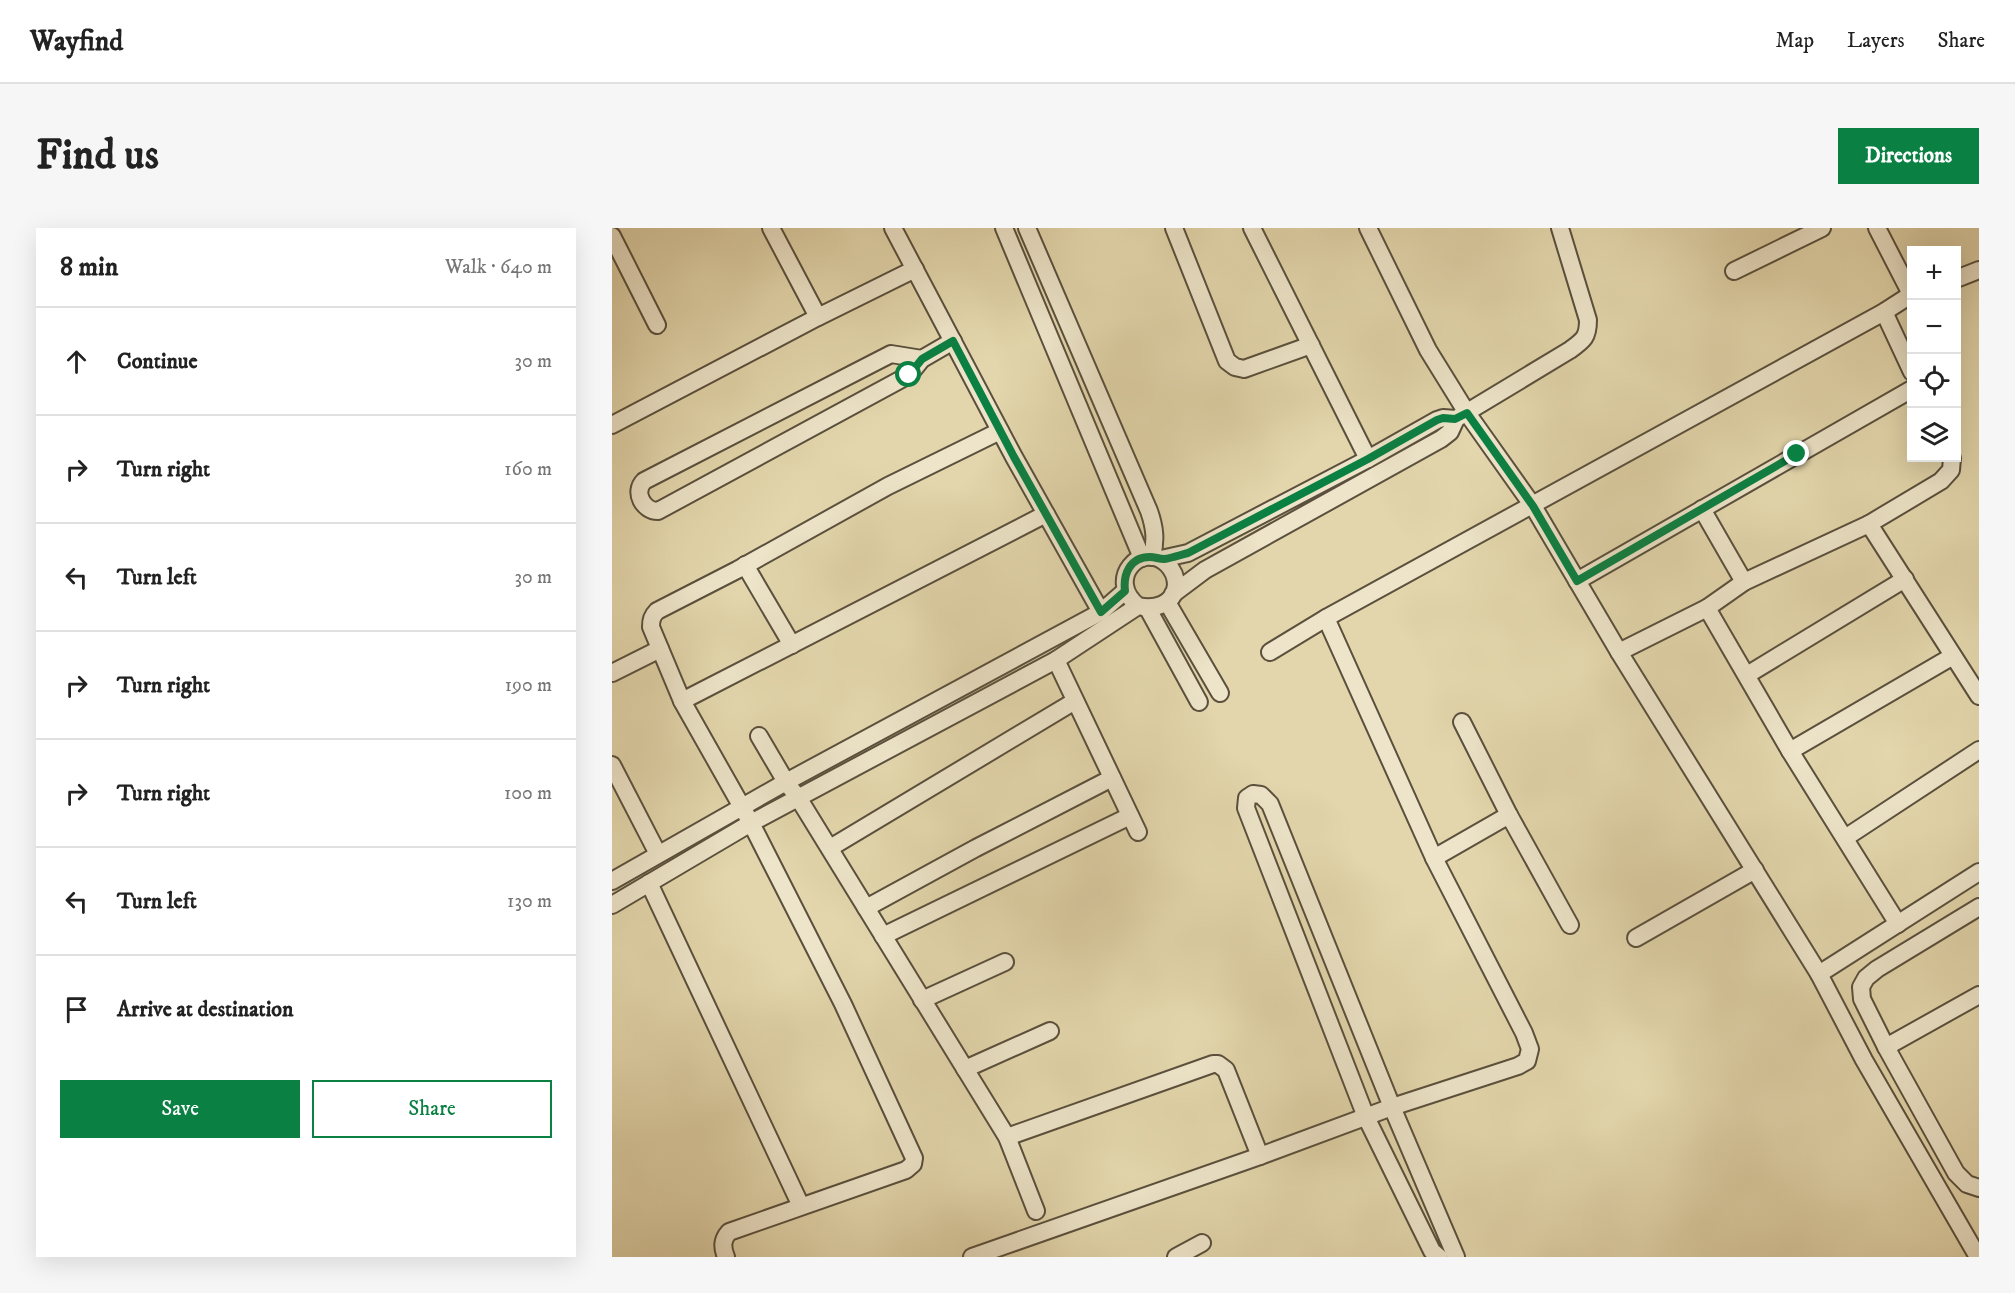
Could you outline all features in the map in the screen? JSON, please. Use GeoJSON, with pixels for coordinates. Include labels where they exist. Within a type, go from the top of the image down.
{"type":"FeatureCollection","features":[{"type":"Feature","properties":{"kind":"street"},"geometry":{"type":"LineString","coordinates":[[771,228],[818,317]]}},
{"type":"Feature","properties":{"kind":"street"},"geometry":{"type":"LineString","coordinates":[[893,228],[1000,431],[1101,612]]}},
{"type":"Feature","properties":{"kind":"street"},"geometry":{"type":"LineString","coordinates":[[1004,228],[1152,558],[1169,566],[1174,575],[1176,585],[1170,598]]}},
{"type":"Feature","properties":{"kind":"street"},"geometry":{"type":"LineString","coordinates":[[1027,228],[1149,511],[1154,525],[1155,541],[1152,558]]}},
{"type":"Feature","properties":{"kind":"street"},"geometry":{"type":"LineString","coordinates":[[1174,228],[1227,361],[1235,368],[1244,369],[1311,345]]}},
{"type":"Feature","properties":{"kind":"street"},"geometry":{"type":"LineString","coordinates":[[1252,228],[1368,459]]}},
{"type":"Feature","properties":{"kind":"street"},"geometry":{"type":"LineString","coordinates":[[1368,228],[1461,416],[1533,506],[1619,652],[1819,974],[1864,1060],[1972,1236],[1978,1257]]}},
{"type":"Feature","properties":{"kind":"street"},"geometry":{"type":"LineString","coordinates":[[1461,416],[1437,420],[1368,459],[1188,553],[1133,563],[1126,571],[1125,591],[1130,600],[1143,607],[1158,607],[1205,570],[1441,439],[1450,432],[1461,416],[1582,341],[1588,332],[1588,320],[1560,228]]}},
{"type":"Feature","properties":{"kind":"street"},"geometry":{"type":"LineString","coordinates":[[1734,271],[1822,228]]}},
{"type":"Feature","properties":{"kind":"street"},"geometry":{"type":"LineString","coordinates":[[1877,228],[1907,286]]}},
{"type":"Feature","properties":{"kind":"street"},"geometry":{"type":"LineString","coordinates":[[612,236],[657,325]]}},
{"type":"Feature","properties":{"kind":"street"},"geometry":{"type":"LineString","coordinates":[[612,425],[915,269]]}},
{"type":"Feature","properties":{"kind":"street"},"geometry":{"type":"LineString","coordinates":[[1961,278],[1978,274]]}},
{"type":"Feature","properties":{"kind":"street"},"geometry":{"type":"LineString","coordinates":[[1270,652],[1326,618],[1884,312],[1907,297]]}},
{"type":"Feature","properties":{"kind":"street"},"geometry":{"type":"LineString","coordinates":[[1884,312],[1907,363]]}},
{"type":"Feature","properties":{"kind":"street"},"geometry":{"type":"LineString","coordinates":[[922,359],[891,354],[644,481],[639,490],[641,501],[648,509],[658,512],[909,375],[922,359],[953,341]]}},
{"type":"Feature","properties":{"kind":"street"},"geometry":{"type":"LineString","coordinates":[[1577,581],[1907,391]]}},
{"type":"Feature","properties":{"kind":"street"},"geometry":{"type":"LineString","coordinates":[[726,1257],[723,1246],[724,1238],[729,1232],[906,1170],[914,1164],[914,1158],[843,1004],[751,823],[682,701],[651,627],[653,615],[888,486],[1000,431]]}},
{"type":"Feature","properties":{"kind":"street"},"geometry":{"type":"LineString","coordinates":[[1619,652],[1707,608],[1744,582],[1869,524],[1941,481],[1951,470],[1952,462]]}},
{"type":"Feature","properties":{"kind":"street"},"geometry":{"type":"LineString","coordinates":[[1702,509],[1744,582]]}},
{"type":"Feature","properties":{"kind":"street"},"geometry":{"type":"LineString","coordinates":[[682,701],[1046,514]]}},
{"type":"Feature","properties":{"kind":"street"},"geometry":{"type":"LineString","coordinates":[[1869,524],[1979,696]]}},
{"type":"Feature","properties":{"kind":"street"},"geometry":{"type":"LineString","coordinates":[[745,565],[792,645]]}},
{"type":"Feature","properties":{"kind":"street"},"geometry":{"type":"LineString","coordinates":[[1747,675],[1905,579]]}},
{"type":"Feature","properties":{"kind":"street"},"geometry":{"type":"LineString","coordinates":[[612,880],[786,782],[1101,612],[1125,591]]}},
{"type":"Feature","properties":{"kind":"street"},"geometry":{"type":"LineString","coordinates":[[1170,598],[1220,693]]}},
{"type":"Feature","properties":{"kind":"street"},"geometry":{"type":"LineString","coordinates":[[612,905],[751,823],[1056,660],[1143,607]]}},
{"type":"Feature","properties":{"kind":"street"},"geometry":{"type":"LineString","coordinates":[[1143,607],[1199,702]]}},
{"type":"Feature","properties":{"kind":"street"},"geometry":{"type":"LineString","coordinates":[[1707,608],[1790,751],[1898,924]]}},
{"type":"Feature","properties":{"kind":"street"},"geometry":{"type":"LineString","coordinates":[[972,1257],[1011,1251],[1392,1107],[1518,1066],[1527,1061],[1530,1049],[1524,1033],[1434,858],[1326,618]]}},
{"type":"Feature","properties":{"kind":"street"},"geometry":{"type":"LineString","coordinates":[[612,674],[660,649]]}},
{"type":"Feature","properties":{"kind":"street"},"geometry":{"type":"LineString","coordinates":[[1790,751],[1953,656]]}},
{"type":"Feature","properties":{"kind":"street"},"geometry":{"type":"LineString","coordinates":[[1056,660],[1138,832]]}},
{"type":"Feature","properties":{"kind":"street"},"geometry":{"type":"LineString","coordinates":[[830,848],[1075,700]]}},
{"type":"Feature","properties":{"kind":"street"},"geometry":{"type":"LineString","coordinates":[[1462,722],[1509,815],[1570,926]]}},
{"type":"Feature","properties":{"kind":"street"},"geometry":{"type":"LineString","coordinates":[[759,736],[1007,1137],[1036,1211]]}},
{"type":"Feature","properties":{"kind":"street"},"geometry":{"type":"LineString","coordinates":[[1845,838],[1979,750]]}},
{"type":"Feature","properties":{"kind":"street"},"geometry":{"type":"LineString","coordinates":[[612,765],[658,854]]}},
{"type":"Feature","properties":{"kind":"street"},"geometry":{"type":"LineString","coordinates":[[866,908],[1112,778]]}},
{"type":"Feature","properties":{"kind":"street"},"geometry":{"type":"LineString","coordinates":[[1439,1257],[1432,1251],[1366,1117],[1246,808],[1248,798],[1253,794],[1261,795],[1270,804],[1392,1107],[1456,1257]]}},
{"type":"Feature","properties":{"kind":"street"},"geometry":{"type":"LineString","coordinates":[[1434,858],[1509,815]]}},
{"type":"Feature","properties":{"kind":"street"},"geometry":{"type":"LineString","coordinates":[[883,936],[1130,816]]}},
{"type":"Feature","properties":{"kind":"street"},"geometry":{"type":"LineString","coordinates":[[1636,938],[1755,870]]}},
{"type":"Feature","properties":{"kind":"street"},"geometry":{"type":"LineString","coordinates":[[1819,974],[1979,872]]}},
{"type":"Feature","properties":{"kind":"street"},"geometry":{"type":"LineString","coordinates":[[649,883],[801,1206]]}},
{"type":"Feature","properties":{"kind":"street"},"geometry":{"type":"LineString","coordinates":[[1979,907],[1877,969],[1866,978],[1861,987],[1862,999],[1886,1047],[1956,1173],[1967,1184],[1979,1188]]}},
{"type":"Feature","properties":{"kind":"street"},"geometry":{"type":"LineString","coordinates":[[922,1000],[1005,962]]}},
{"type":"Feature","properties":{"kind":"street"},"geometry":{"type":"LineString","coordinates":[[1886,1047],[1979,995]]}},
{"type":"Feature","properties":{"kind":"street"},"geometry":{"type":"LineString","coordinates":[[965,1070],[1050,1031]]}},
{"type":"Feature","properties":{"kind":"street"},"geometry":{"type":"LineString","coordinates":[[1007,1137],[1218,1064],[1226,1070],[1260,1156]]}},
{"type":"Feature","properties":{"kind":"street"},"geometry":{"type":"LineString","coordinates":[[1176,1257],[1202,1244]]}},
{"type":"Feature","properties":{"kind":"route"},"geometry":{"type":"LineString","coordinates":[[909,375],[922,359],[953,341],[1014,457],[1101,612],[1125,591],[1126,571],[1133,563],[1142,558],[1152,557],[1161,560],[1188,553],[1443,418],[1455,419],[1467,413],[1533,506],[1577,581],[1797,454]]}}]}
